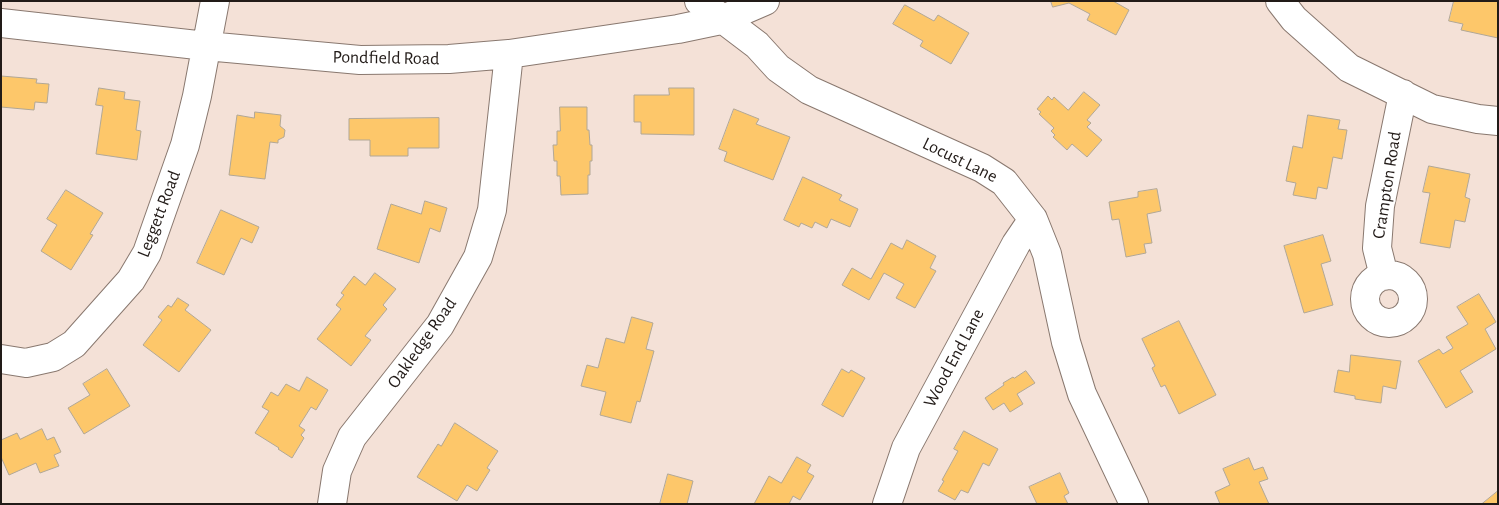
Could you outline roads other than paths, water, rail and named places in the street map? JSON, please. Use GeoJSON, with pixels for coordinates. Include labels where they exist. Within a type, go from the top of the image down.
{"type":"FeatureCollection","features":[{"type":"Feature","properties":{"kind":"street","name":"Leggett Road"},"geometry":{"type":"LineString","coordinates":[[1,359],[26,363],[53,357],[74,344],[131,280],[148,253],[185,146],[197,96],[215,1]]}},
{"type":"Feature","properties":{"kind":"street","name":"Locust Lane"},"geometry":{"type":"LineString","coordinates":[[698,1],[757,45],[778,68],[809,90],[982,168],[1004,182],[1033,219],[1047,254],[1066,342],[1082,394],[1134,504]]}},
{"type":"Feature","properties":{"kind":"street","name":"Pondfield Road"},"geometry":{"type":"LineString","coordinates":[[1,23],[206,46],[360,60],[449,60],[509,54],[678,29],[721,20],[765,1]]}},
{"type":"Feature","properties":{"kind":"street"},"geometry":{"type":"LineString","coordinates":[[1280,1],[1294,19],[1349,68],[1432,109],[1478,119],[1498,121]]}},
{"type":"Feature","properties":{"kind":"street","name":"Oakledge Road"},"geometry":{"type":"LineString","coordinates":[[332,504],[337,471],[352,437],[440,325],[478,257],[492,210],[509,54]]}},
{"type":"Feature","properties":{"kind":"street","name":"Crampton Road"},"geometry":{"type":"LineString","coordinates":[[1384,276],[1377,248],[1380,206],[1403,94]]}},
{"type":"Feature","properties":{"kind":"street","name":"Wood End Lane"},"geometry":{"type":"LineString","coordinates":[[887,504],[906,448],[1016,244],[1033,219]]}}]}
